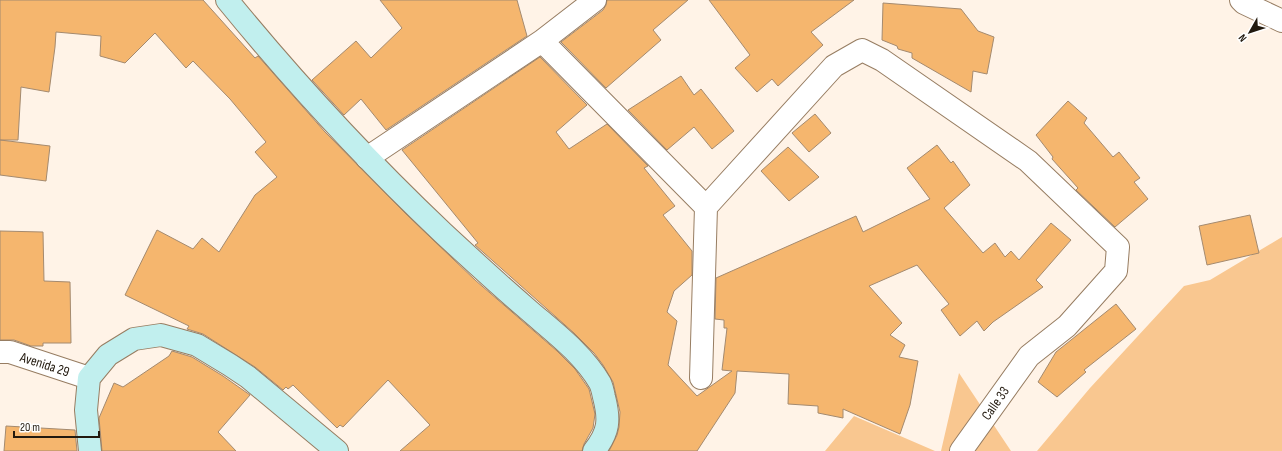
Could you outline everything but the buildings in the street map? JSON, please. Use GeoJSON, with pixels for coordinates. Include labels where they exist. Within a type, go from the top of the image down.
{"type":"FeatureCollection","features":[{"type":"Feature","properties":{"kind":"main road"},"geometry":{"type":"LineString","coordinates":[[226,0],[276,58],[367,158],[443,233],[504,289],[563,340],[584,361],[601,384],[607,408],[608,426],[603,440],[594,451]]}},
{"type":"Feature","properties":{"kind":"main road"},"geometry":{"type":"LineString","coordinates":[[90,451],[86,410],[89,378],[108,355],[134,339],[161,334],[197,345],[230,365],[337,451]]}},
{"type":"Feature","properties":{"kind":"street"},"geometry":{"type":"LineString","coordinates":[[367,158],[542,41],[595,0]]}},
{"type":"Feature","properties":{"kind":"street"},"geometry":{"type":"LineString","coordinates":[[1241,0],[1244,3],[1282,20]]}},
{"type":"Feature","properties":{"kind":"street"},"geometry":{"type":"LineString","coordinates":[[542,41],[706,207],[701,378]]}},
{"type":"Feature","properties":{"kind":"street","name":"Calle 33"},"geometry":{"type":"LineString","coordinates":[[706,207],[834,66],[862,50],[882,60],[1028,161],[1118,247],[1116,271],[1067,326],[1029,356],[962,451]]}},
{"type":"Feature","properties":{"kind":"street","name":"Avenida 29"},"geometry":{"type":"LineString","coordinates":[[0,352],[10,352],[89,378]]}},
{"type":"Feature","properties":{"kind":"shaded area"},"geometry":{"type":"Polygon","coordinates":[[[1282,237],[1282,451],[1037,451],[1090,388],[1184,286],[1210,280],[1282,237]]]}},
{"type":"Feature","properties":{"kind":"shaded area"},"geometry":{"type":"Polygon","coordinates":[[[959,373],[1011,451],[941,451],[959,373]]]}},
{"type":"Feature","properties":{"kind":"shaded area"},"geometry":{"type":"Polygon","coordinates":[[[854,416],[935,451],[825,451],[854,416]]]}}]}
